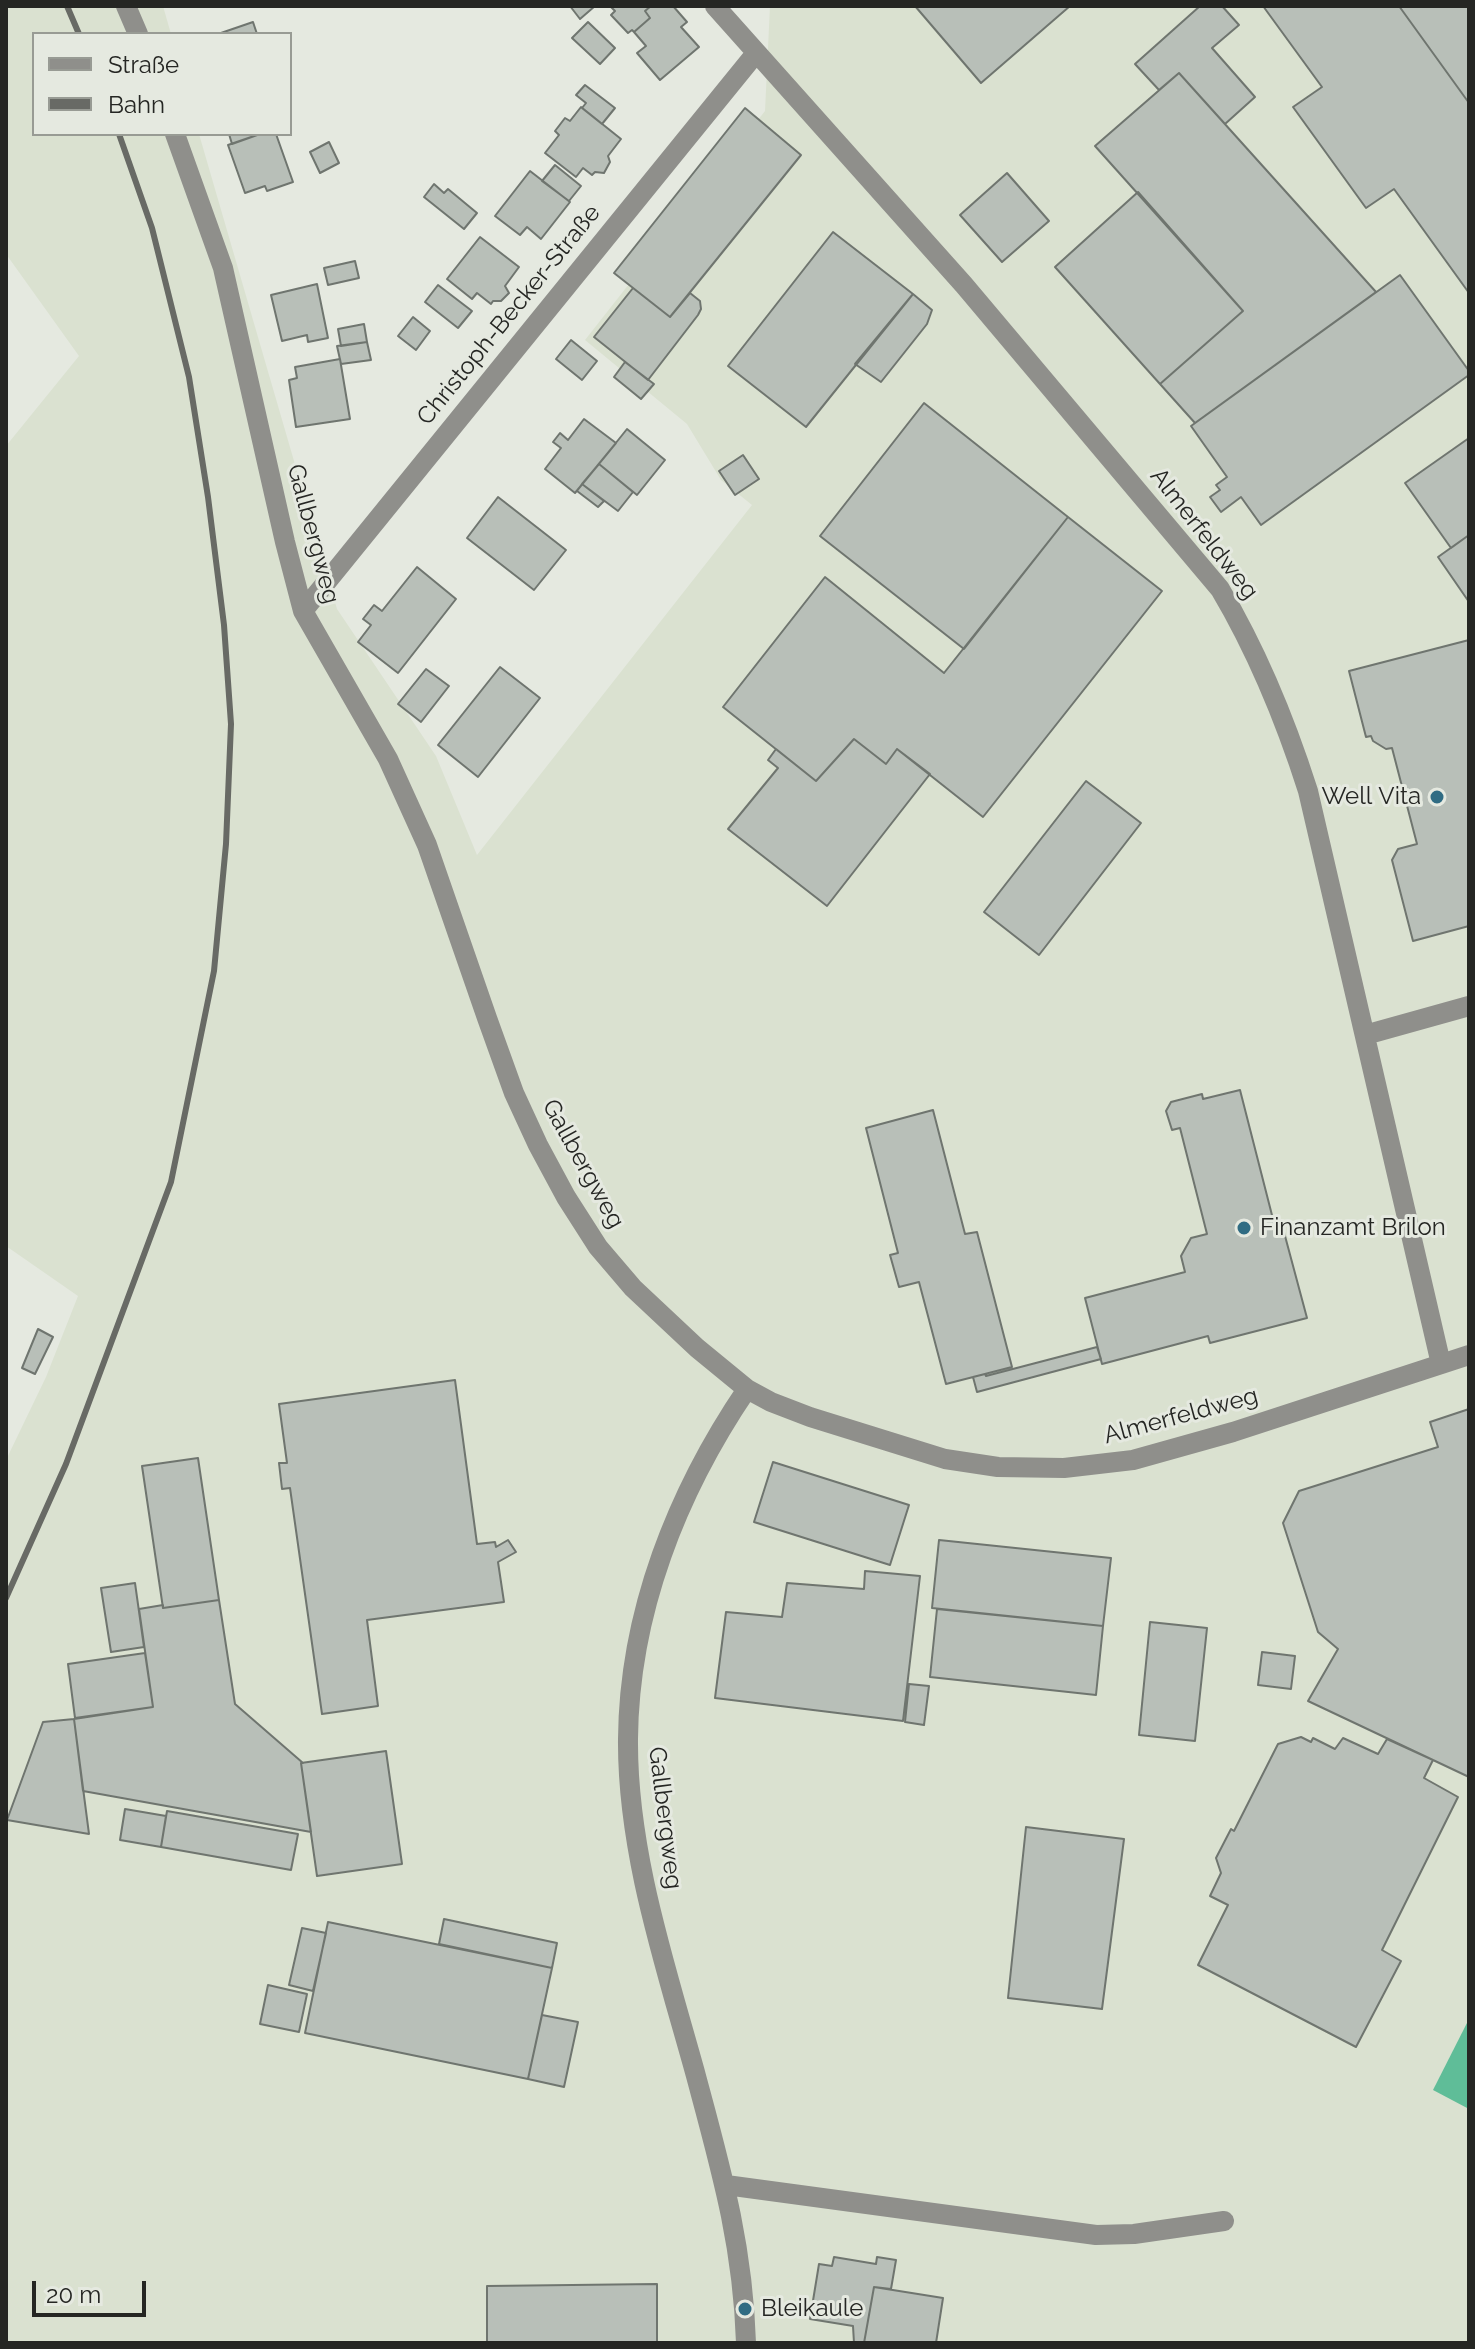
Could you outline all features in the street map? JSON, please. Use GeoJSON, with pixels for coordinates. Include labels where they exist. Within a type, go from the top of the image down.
{"type":"FeatureCollection","features":[{"type":"Feature","properties":{"kind":"street"},"geometry":{"type":"LineString","coordinates":[[126,6],[137,32]]}},
{"type":"Feature","properties":{"kind":"street","name":"Almerfeldweg"},"geometry":{"type":"LineString","coordinates":[[715,6],[964,285],[1220,589],[1247,634],[1289,731],[1308,791],[1441,1364]]}},
{"type":"Feature","properties":{"kind":"street","name":"Christoph-Becker-Straße"},"geometry":{"type":"LineString","coordinates":[[303,611],[756,53]]}},
{"type":"Feature","properties":{"kind":"street","name":"Gallbergweg"},"geometry":{"type":"LineString","coordinates":[[176,136],[223,268],[303,611],[388,759],[427,845],[514,1093],[566,1197],[598,1247],[633,1288],[697,1348],[747,1389],[720,1427],[698,1471],[656,1572],[633,1662],[628,1739],[635,1821],[652,1912],[726,2185],[742,2272],[746,2343]]}},
{"type":"Feature","properties":{"kind":"street"},"geometry":{"type":"LineString","coordinates":[[1365,1035],[1469,1006]]}},
{"type":"Feature","properties":{"kind":"street","name":"Almerfeldweg"},"geometry":{"type":"LineString","coordinates":[[747,1389],[810,1417],[945,1459],[998,1467],[1064,1468],[1133,1460],[1170,1451],[1469,1355]]}},
{"type":"Feature","properties":{"kind":"street"},"geometry":{"type":"LineString","coordinates":[[726,2185],[1096,2235],[1134,2234],[1224,2221]]}},
{"type":"Feature","properties":{"kind":"shaded area"},"geometry":{"type":"Polygon","coordinates":[[[6,6],[163,6],[170,32],[32,32],[32,136],[200,136],[337,609],[436,756],[477,855],[752,505],[721,480],[687,424],[585,340],[765,111],[770,6],[1469,6],[1469,2343],[6,2343],[6,1460],[46,1377],[78,1296],[6,1246],[6,446],[79,356],[6,254],[6,6]]]}},
{"type":"Feature","properties":{"kind":"shaded area"},"geometry":{"type":"Polygon","coordinates":[[[1469,2019],[1469,2109],[1433,2090],[1469,2019]]]}},
{"type":"Feature","properties":{"kind":"building"},"geometry":{"type":"Polygon","coordinates":[[[570,6],[595,6],[580,19],[570,6]]]}},
{"type":"Feature","properties":{"kind":"building"},"geometry":{"type":"Polygon","coordinates":[[[610,6],[651,6],[645,11],[650,18],[634,32],[628,33],[611,15],[615,11],[610,6]]]}},
{"type":"Feature","properties":{"kind":"building"},"geometry":{"type":"Polygon","coordinates":[[[651,6],[673,6],[687,22],[681,27],[699,47],[660,80],[637,53],[646,46],[634,32],[650,18],[645,11],[651,6]]]}},
{"type":"Feature","properties":{"kind":"building"},"geometry":{"type":"Polygon","coordinates":[[[915,6],[1070,6],[981,83],[915,6]]]}},
{"type":"Feature","properties":{"kind":"building"},"geometry":{"type":"Polygon","coordinates":[[[1200,6],[1222,6],[1239,25],[1212,48],[1255,97],[1225,124],[1179,73],[1159,90],[1135,64],[1200,6]]]}},
{"type":"Feature","properties":{"kind":"building"},"geometry":{"type":"Polygon","coordinates":[[[1263,6],[1399,6],[1469,103],[1469,293],[1394,189],[1366,208],[1293,107],[1322,87],[1263,6]]]}},
{"type":"Feature","properties":{"kind":"building"},"geometry":{"type":"Polygon","coordinates":[[[1399,6],[1469,6],[1469,103],[1399,6]]]}},
{"type":"Feature","properties":{"kind":"building"},"geometry":{"type":"Polygon","coordinates":[[[253,22],[256,32],[224,32],[253,22]]]}},
{"type":"Feature","properties":{"kind":"building"},"geometry":{"type":"Polygon","coordinates":[[[588,22],[615,48],[600,64],[572,38],[588,22]]]}},
{"type":"Feature","properties":{"kind":"building"},"geometry":{"type":"Polygon","coordinates":[[[1179,73],[1376,292],[1195,423],[1160,384],[1243,311],[1095,146],[1179,73]]]}},
{"type":"Feature","properties":{"kind":"building"},"geometry":{"type":"Polygon","coordinates":[[[585,85],[615,108],[602,124],[582,108],[586,103],[576,95],[585,85]]]}},
{"type":"Feature","properties":{"kind":"building"},"geometry":{"type":"Polygon","coordinates":[[[581,107],[621,139],[608,156],[610,162],[604,173],[595,172],[592,175],[583,168],[576,177],[545,153],[559,135],[555,131],[565,118],[570,121],[581,107]]]}},
{"type":"Feature","properties":{"kind":"building"},"geometry":{"type":"Polygon","coordinates":[[[745,108],[801,155],[670,317],[614,273],[745,108]]]}},
{"type":"Feature","properties":{"kind":"building"},"geometry":{"type":"Polygon","coordinates":[[[230,136],[254,136],[232,144],[230,136]]]}},
{"type":"Feature","properties":{"kind":"building"},"geometry":{"type":"Polygon","coordinates":[[[254,136],[277,136],[293,182],[267,191],[265,186],[245,193],[228,145],[254,136]]]}},
{"type":"Feature","properties":{"kind":"building"},"geometry":{"type":"Polygon","coordinates":[[[329,142],[339,163],[320,173],[310,152],[329,142]]]}},
{"type":"Feature","properties":{"kind":"building"},"geometry":{"type":"Polygon","coordinates":[[[555,165],[581,186],[569,201],[542,181],[555,165]]]}},
{"type":"Feature","properties":{"kind":"building"},"geometry":{"type":"Polygon","coordinates":[[[530,171],[570,202],[541,239],[527,227],[520,235],[495,216],[530,171]]]}},
{"type":"Feature","properties":{"kind":"building"},"geometry":{"type":"Polygon","coordinates":[[[1007,173],[1049,221],[1002,262],[960,215],[1007,173]]]}},
{"type":"Feature","properties":{"kind":"building"},"geometry":{"type":"Polygon","coordinates":[[[434,184],[444,193],[448,189],[477,213],[464,229],[424,197],[434,184]]]}},
{"type":"Feature","properties":{"kind":"building"},"geometry":{"type":"Polygon","coordinates":[[[1138,192],[1243,311],[1160,384],[1055,267],[1138,192]]]}},
{"type":"Feature","properties":{"kind":"building"},"geometry":{"type":"Polygon","coordinates":[[[833,232],[913,294],[806,427],[728,366],[833,232]]]}},
{"type":"Feature","properties":{"kind":"building"},"geometry":{"type":"Polygon","coordinates":[[[480,237],[519,267],[505,286],[509,293],[501,301],[491,304],[477,293],[472,299],[447,279],[480,237]]]}},
{"type":"Feature","properties":{"kind":"building"},"geometry":{"type":"Polygon","coordinates":[[[355,261],[359,278],[328,285],[324,268],[355,261]]]}},
{"type":"Feature","properties":{"kind":"building"},"geometry":{"type":"Polygon","coordinates":[[[1400,275],[1469,375],[1261,525],[1241,497],[1221,512],[1210,497],[1220,490],[1216,485],[1227,477],[1191,426],[1400,275]]]}},
{"type":"Feature","properties":{"kind":"building"},"geometry":{"type":"Polygon","coordinates":[[[317,284],[328,338],[308,342],[307,335],[282,341],[271,295],[317,284]]]}},
{"type":"Feature","properties":{"kind":"building"},"geometry":{"type":"Polygon","coordinates":[[[438,285],[472,311],[458,328],[425,302],[438,285]]]}},
{"type":"Feature","properties":{"kind":"building"},"geometry":{"type":"Polygon","coordinates":[[[633,288],[670,317],[690,293],[700,301],[698,315],[648,380],[594,337],[633,288]]]}},
{"type":"Feature","properties":{"kind":"building"},"geometry":{"type":"Polygon","coordinates":[[[913,294],[932,310],[927,324],[881,382],[855,364],[913,294]]]}},
{"type":"Feature","properties":{"kind":"building"},"geometry":{"type":"Polygon","coordinates":[[[413,317],[430,331],[416,350],[398,336],[413,317]]]}},
{"type":"Feature","properties":{"kind":"building"},"geometry":{"type":"Polygon","coordinates":[[[364,324],[367,342],[341,346],[338,329],[364,324]]]}},
{"type":"Feature","properties":{"kind":"building"},"geometry":{"type":"Polygon","coordinates":[[[571,340],[597,361],[582,380],[556,359],[571,340]]]}},
{"type":"Feature","properties":{"kind":"building"},"geometry":{"type":"Polygon","coordinates":[[[367,342],[371,360],[341,364],[337,346],[367,342]]]}},
{"type":"Feature","properties":{"kind":"building"},"geometry":{"type":"Polygon","coordinates":[[[340,359],[350,419],[296,427],[289,380],[297,378],[295,367],[340,359]]]}},
{"type":"Feature","properties":{"kind":"building"},"geometry":{"type":"Polygon","coordinates":[[[625,362],[654,384],[641,399],[614,377],[625,362]]]}},
{"type":"Feature","properties":{"kind":"building"},"geometry":{"type":"Polygon","coordinates":[[[924,403],[1068,517],[964,649],[820,536],[924,403]]]}},
{"type":"Feature","properties":{"kind":"building"},"geometry":{"type":"Polygon","coordinates":[[[584,419],[616,443],[575,493],[545,469],[561,448],[553,442],[560,433],[568,440],[584,419]]]}},
{"type":"Feature","properties":{"kind":"building"},"geometry":{"type":"Polygon","coordinates":[[[627,429],[665,460],[637,495],[599,464],[627,429]]]}},
{"type":"Feature","properties":{"kind":"building"},"geometry":{"type":"Polygon","coordinates":[[[1469,438],[1469,535],[1451,548],[1405,483],[1469,438]]]}},
{"type":"Feature","properties":{"kind":"building"},"geometry":{"type":"Polygon","coordinates":[[[743,455],[759,479],[735,495],[719,471],[743,455]]]}},
{"type":"Feature","properties":{"kind":"building"},"geometry":{"type":"Polygon","coordinates":[[[599,464],[633,492],[618,511],[582,484],[599,464]]]}},
{"type":"Feature","properties":{"kind":"building"},"geometry":{"type":"Polygon","coordinates":[[[582,484],[604,501],[598,507],[577,491],[582,484]]]}},
{"type":"Feature","properties":{"kind":"building"},"geometry":{"type":"Polygon","coordinates":[[[498,497],[566,550],[534,590],[467,538],[498,497]]]}},
{"type":"Feature","properties":{"kind":"building"},"geometry":{"type":"Polygon","coordinates":[[[1068,517],[1162,591],[983,817],[897,749],[886,764],[854,739],[816,781],[723,707],[825,577],[944,673],[1068,517]]]}},
{"type":"Feature","properties":{"kind":"building"},"geometry":{"type":"Polygon","coordinates":[[[1469,535],[1469,602],[1438,557],[1469,535]]]}},
{"type":"Feature","properties":{"kind":"building"},"geometry":{"type":"Polygon","coordinates":[[[417,567],[456,599],[398,673],[358,642],[371,625],[363,619],[374,605],[382,611],[417,567]]]}},
{"type":"Feature","properties":{"kind":"building","name":"Well Vita"},"geometry":{"type":"Polygon","coordinates":[[[1469,640],[1469,926],[1413,941],[1392,860],[1398,849],[1417,844],[1392,748],[1386,749],[1373,741],[1371,736],[1366,737],[1349,671],[1469,640]]]}},
{"type":"Feature","properties":{"kind":"building"},"geometry":{"type":"Polygon","coordinates":[[[500,667],[540,698],[478,777],[438,745],[500,667]]]}},
{"type":"Feature","properties":{"kind":"building"},"geometry":{"type":"Polygon","coordinates":[[[426,669],[449,686],[421,722],[398,704],[426,669]]]}},
{"type":"Feature","properties":{"kind":"building"},"geometry":{"type":"Polygon","coordinates":[[[854,739],[886,764],[897,749],[930,774],[827,906],[728,829],[778,768],[768,760],[776,749],[816,781],[854,739]]]}},
{"type":"Feature","properties":{"kind":"building"},"geometry":{"type":"Polygon","coordinates":[[[1086,781],[1141,823],[1039,955],[984,912],[1086,781]]]}},
{"type":"Feature","properties":{"kind":"building","name":"Finanzamt Brilon"},"geometry":{"type":"Polygon","coordinates":[[[1240,1090],[1274,1223],[1281,1221],[1307,1318],[1210,1343],[1208,1336],[1102,1364],[1085,1298],[1185,1272],[1181,1256],[1191,1238],[1207,1234],[1180,1128],[1172,1130],[1166,1111],[1171,1102],[1202,1094],[1203,1099],[1240,1090]]]}},
{"type":"Feature","properties":{"kind":"building"},"geometry":{"type":"Polygon","coordinates":[[[933,1110],[965,1234],[977,1232],[1012,1367],[946,1384],[919,1282],[899,1287],[890,1255],[898,1253],[866,1128],[933,1110]]]}},
{"type":"Feature","properties":{"kind":"building"},"geometry":{"type":"Polygon","coordinates":[[[38,1329],[53,1337],[35,1374],[22,1368],[38,1329]]]}},
{"type":"Feature","properties":{"kind":"building"},"geometry":{"type":"Polygon","coordinates":[[[1097,1347],[1101,1359],[977,1392],[973,1377],[1097,1347]]]}},
{"type":"Feature","properties":{"kind":"building"},"geometry":{"type":"Polygon","coordinates":[[[455,1380],[477,1544],[495,1542],[496,1547],[508,1540],[516,1552],[498,1562],[504,1602],[367,1620],[378,1706],[322,1714],[290,1488],[282,1489],[279,1463],[287,1463],[279,1404],[455,1380]]]}},
{"type":"Feature","properties":{"kind":"building"},"geometry":{"type":"Polygon","coordinates":[[[1469,1409],[1469,1777],[1308,1701],[1338,1649],[1318,1632],[1283,1523],[1299,1491],[1438,1447],[1430,1422],[1469,1409]]]}},
{"type":"Feature","properties":{"kind":"building"},"geometry":{"type":"Polygon","coordinates":[[[198,1458],[219,1600],[163,1608],[142,1466],[198,1458]]]}},
{"type":"Feature","properties":{"kind":"building"},"geometry":{"type":"Polygon","coordinates":[[[773,1462],[909,1505],[890,1565],[754,1522],[773,1462]]]}},
{"type":"Feature","properties":{"kind":"building"},"geometry":{"type":"Polygon","coordinates":[[[939,1540],[1111,1558],[1103,1626],[932,1608],[939,1540]]]}},
{"type":"Feature","properties":{"kind":"building"},"geometry":{"type":"Polygon","coordinates":[[[865,1571],[920,1576],[903,1721],[715,1698],[726,1612],[782,1617],[787,1583],[864,1589],[865,1571]]]}},
{"type":"Feature","properties":{"kind":"building"},"geometry":{"type":"Polygon","coordinates":[[[135,1583],[144,1647],[111,1652],[101,1588],[135,1583]]]}},
{"type":"Feature","properties":{"kind":"building"},"geometry":{"type":"Polygon","coordinates":[[[219,1600],[235,1704],[303,1763],[311,1832],[83,1791],[74,1719],[153,1707],[139,1609],[219,1600]]]}},
{"type":"Feature","properties":{"kind":"building"},"geometry":{"type":"Polygon","coordinates":[[[937,1609],[1103,1626],[1096,1695],[930,1677],[937,1609]]]}},
{"type":"Feature","properties":{"kind":"building"},"geometry":{"type":"Polygon","coordinates":[[[1150,1622],[1207,1628],[1195,1741],[1139,1735],[1150,1622]]]}},
{"type":"Feature","properties":{"kind":"building"},"geometry":{"type":"Polygon","coordinates":[[[1262,1652],[1295,1656],[1291,1689],[1258,1685],[1262,1652]]]}},
{"type":"Feature","properties":{"kind":"building"},"geometry":{"type":"Polygon","coordinates":[[[145,1653],[153,1707],[75,1718],[68,1664],[145,1653]]]}},
{"type":"Feature","properties":{"kind":"building"},"geometry":{"type":"Polygon","coordinates":[[[909,1684],[929,1686],[924,1725],[905,1722],[909,1684]]]}},
{"type":"Feature","properties":{"kind":"building"},"geometry":{"type":"Polygon","coordinates":[[[74,1719],[89,1834],[7,1820],[43,1722],[74,1719]]]}},
{"type":"Feature","properties":{"kind":"building"},"geometry":{"type":"Polygon","coordinates":[[[1301,1737],[1311,1742],[1313,1738],[1335,1749],[1343,1738],[1378,1754],[1387,1739],[1433,1760],[1424,1778],[1458,1797],[1382,1950],[1401,1961],[1356,2047],[1198,1965],[1228,1905],[1210,1896],[1221,1873],[1216,1858],[1231,1829],[1234,1831],[1278,1744],[1301,1737]]]}},
{"type":"Feature","properties":{"kind":"building"},"geometry":{"type":"Polygon","coordinates":[[[386,1751],[402,1864],[317,1876],[301,1763],[386,1751]]]}},
{"type":"Feature","properties":{"kind":"building"},"geometry":{"type":"Polygon","coordinates":[[[125,1809],[166,1816],[161,1847],[120,1840],[125,1809]]]}},
{"type":"Feature","properties":{"kind":"building"},"geometry":{"type":"Polygon","coordinates":[[[167,1811],[298,1834],[291,1870],[161,1847],[167,1811]]]}},
{"type":"Feature","properties":{"kind":"building"},"geometry":{"type":"Polygon","coordinates":[[[1026,1827],[1124,1839],[1102,2009],[1008,1998],[1026,1827]]]}},
{"type":"Feature","properties":{"kind":"building"},"geometry":{"type":"Polygon","coordinates":[[[444,1919],[557,1943],[552,1968],[439,1944],[444,1919]]]}},
{"type":"Feature","properties":{"kind":"building"},"geometry":{"type":"Polygon","coordinates":[[[328,1922],[552,1968],[528,2079],[305,2033],[328,1922]]]}},
{"type":"Feature","properties":{"kind":"building"},"geometry":{"type":"Polygon","coordinates":[[[302,1928],[326,1933],[313,1991],[289,1985],[302,1928]]]}},
{"type":"Feature","properties":{"kind":"building"},"geometry":{"type":"Polygon","coordinates":[[[268,1985],[307,1994],[299,2032],[260,2024],[268,1985]]]}},
{"type":"Feature","properties":{"kind":"building"},"geometry":{"type":"Polygon","coordinates":[[[542,2015],[578,2022],[564,2087],[528,2079],[542,2015]]]}},
{"type":"Feature","properties":{"kind":"building"},"geometry":{"type":"Polygon","coordinates":[[[834,2257],[876,2264],[877,2257],[896,2260],[891,2289],[874,2287],[864,2343],[854,2343],[853,2326],[810,2319],[819,2264],[832,2266],[834,2257]]]}},
{"type":"Feature","properties":{"kind":"building"},"geometry":{"type":"Polygon","coordinates":[[[657,2284],[657,2343],[487,2343],[487,2286],[657,2284]]]}},
{"type":"Feature","properties":{"kind":"building"},"geometry":{"type":"Polygon","coordinates":[[[874,2287],[943,2298],[936,2343],[864,2343],[874,2287]]]}},
{"type":"Feature","properties":{"kind":"railway"},"geometry":{"type":"LineString","coordinates":[[67,6],[78,32]]}},
{"type":"Feature","properties":{"kind":"railway"},"geometry":{"type":"LineString","coordinates":[[6,1598],[66,1464],[171,1182],[214,971],[226,844],[231,724],[224,625],[208,497],[189,377],[152,228],[120,136]]}},
{"type":"Feature","properties":{"kind":"place","name":"Well Vita"},"geometry":{"type":"Point","coordinates":[1437,797]}},
{"type":"Feature","properties":{"kind":"place","name":"Finanzamt Brilon"},"geometry":{"type":"Point","coordinates":[1244,1228]}},
{"type":"Feature","properties":{"kind":"place","name":"Bleikaule"},"geometry":{"type":"Point","coordinates":[745,2309]}}]}
